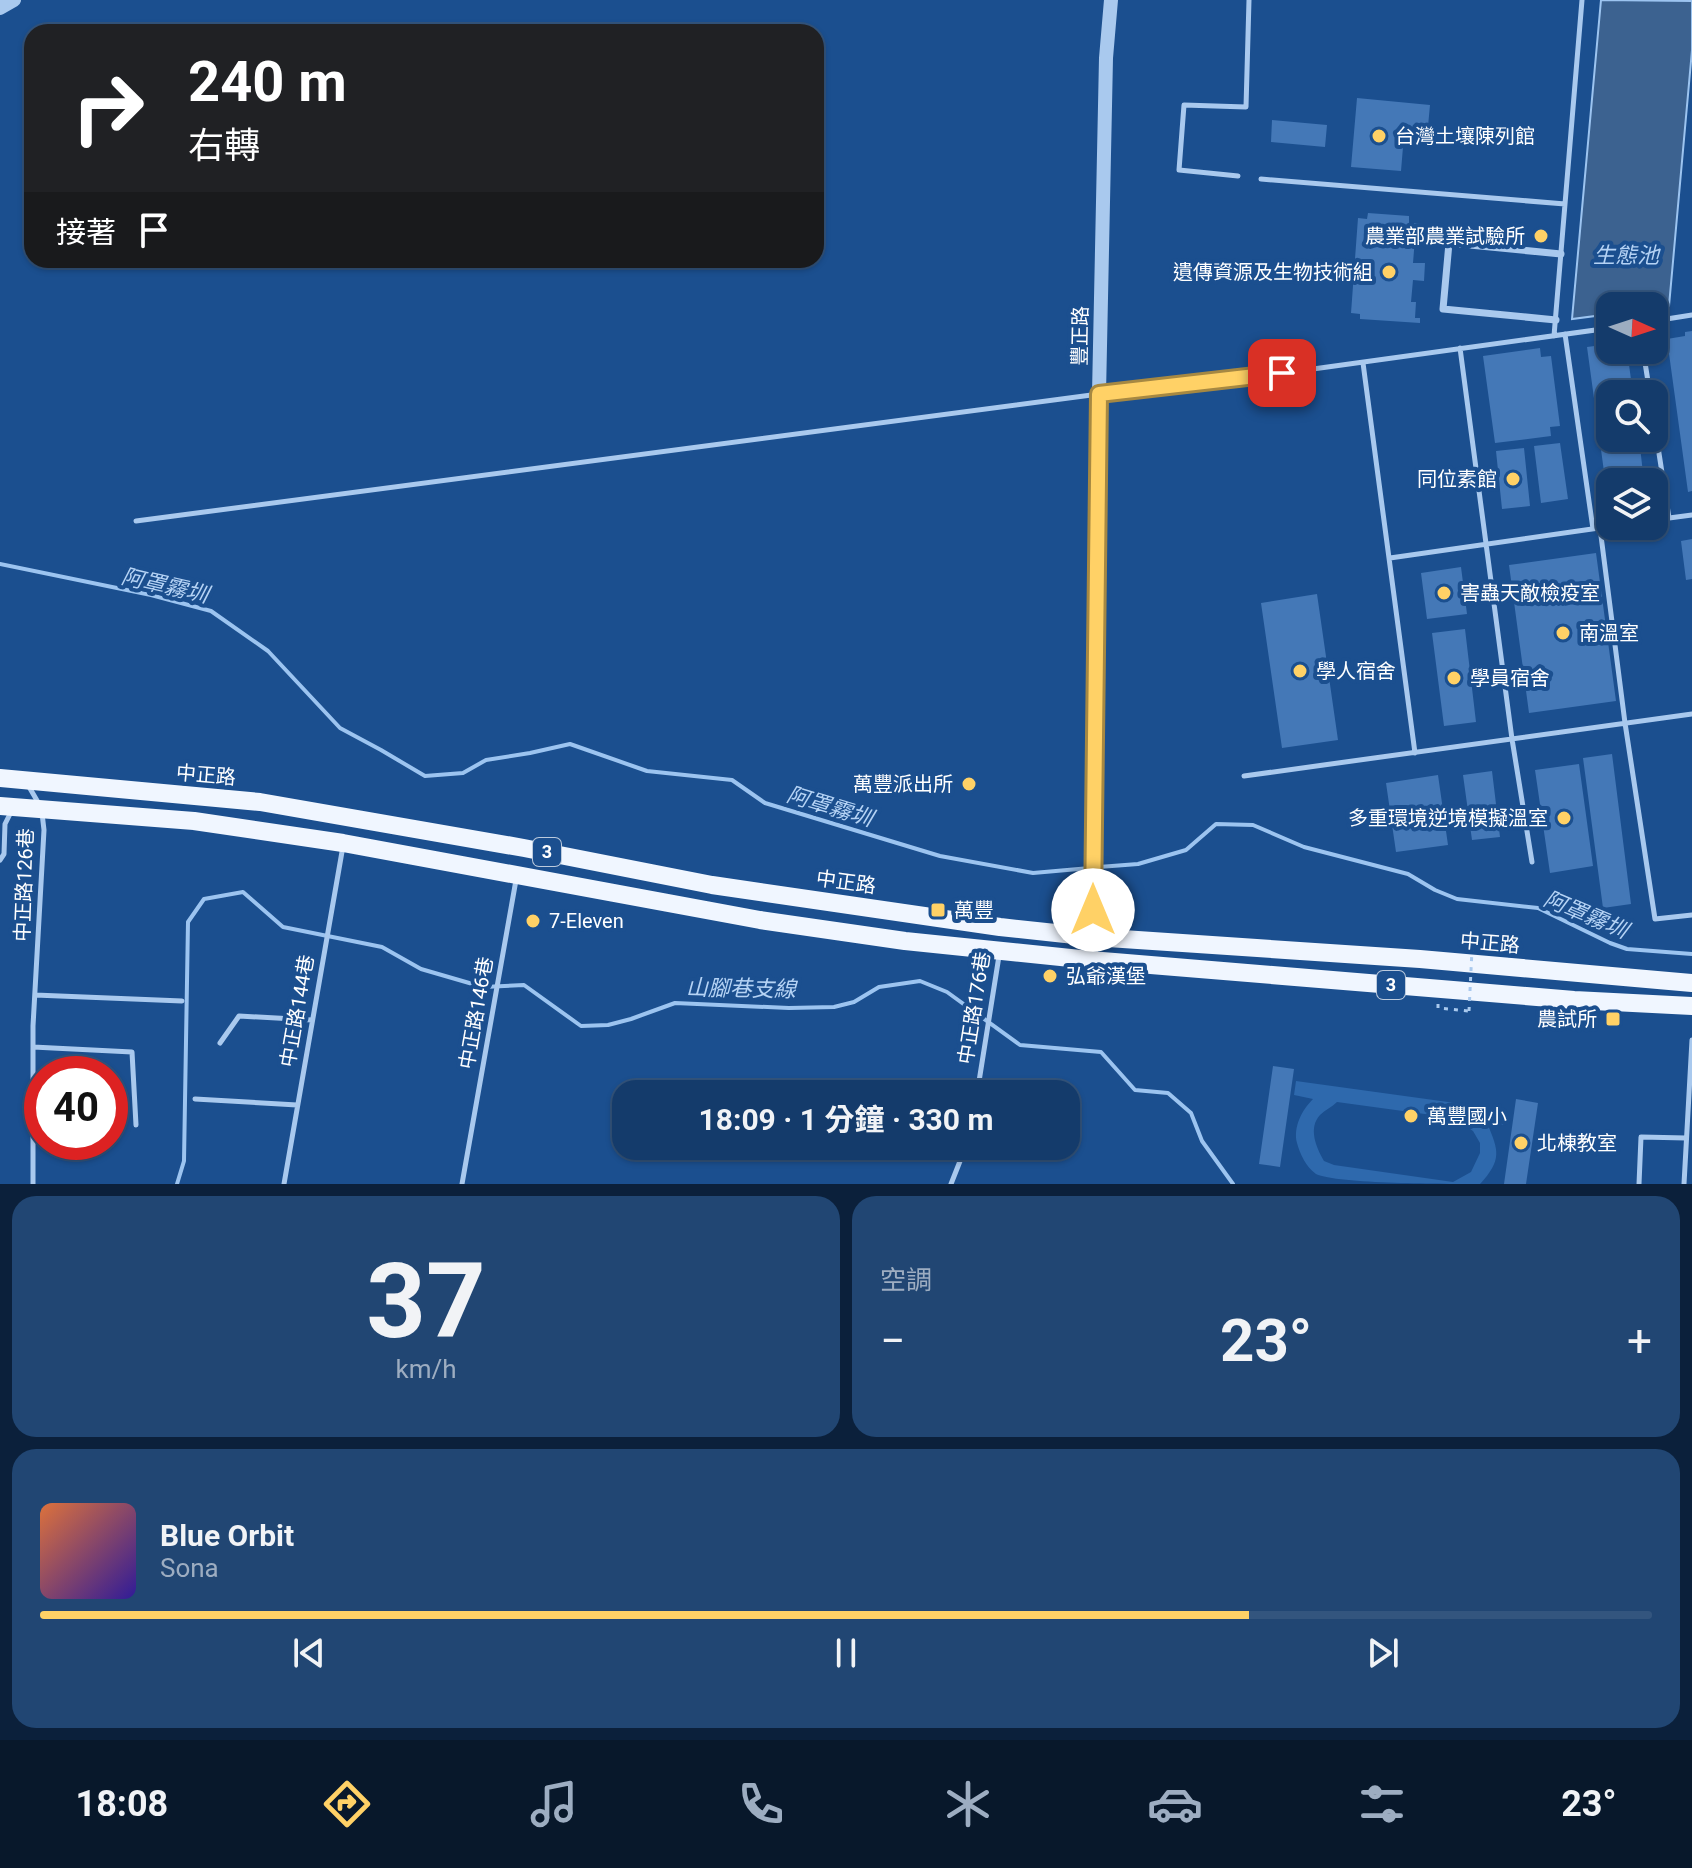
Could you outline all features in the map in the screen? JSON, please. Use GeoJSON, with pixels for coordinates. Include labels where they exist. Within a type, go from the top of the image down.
{"type":"FeatureCollection","features":[{"type":"Feature","properties":{"kind":"main road","name":"中正路"},"geometry":{"type":"LineString","coordinates":[[0,778],[260,802],[524,848],[712,885],[1000,927],[1093,937],[1420,959],[1692,983]]}},
{"type":"Feature","properties":{"kind":"main road","name":"3"},"geometry":{"type":"LineString","coordinates":[[7,807],[194,821],[343,843],[760,920],[905,941],[1090,960],[1574,1000],[1692,1006]]}},
{"type":"Feature","properties":{"kind":"street"},"geometry":{"type":"LineString","coordinates":[[0,8],[14,0]]}},
{"type":"Feature","properties":{"kind":"street","name":"豐正路"},"geometry":{"type":"LineString","coordinates":[[1090,960],[1093,937],[1106,58],[1111,0]]}},
{"type":"Feature","properties":{"kind":"street"},"geometry":{"type":"LineString","coordinates":[[1556,320],[1443,309],[1449,243],[1561,254]]}},
{"type":"Feature","properties":{"kind":"lane"},"geometry":{"type":"LineString","coordinates":[[1238,176],[1179,170],[1184,105],[1246,107],[1249,0]]}},
{"type":"Feature","properties":{"kind":"lane"},"geometry":{"type":"LineString","coordinates":[[1554,336],[1582,0]]}},
{"type":"Feature","properties":{"kind":"lane"},"geometry":{"type":"LineString","coordinates":[[1261,179],[1565,204]]}},
{"type":"Feature","properties":{"kind":"lane"},"geometry":{"type":"LineString","coordinates":[[1668,319],[1692,315]]}},
{"type":"Feature","properties":{"kind":"lane"},"geometry":{"type":"LineString","coordinates":[[136,521],[1099,394],[1363,363],[1596,330]]}},
{"type":"Feature","properties":{"kind":"lane"},"geometry":{"type":"LineString","coordinates":[[1390,558],[1596,528],[1565,334]]}},
{"type":"Feature","properties":{"kind":"lane"},"geometry":{"type":"LineString","coordinates":[[1460,348],[1512,739],[1532,862]]}},
{"type":"Feature","properties":{"kind":"lane"},"geometry":{"type":"LineString","coordinates":[[1363,363],[1415,753]]}},
{"type":"Feature","properties":{"kind":"lane"},"geometry":{"type":"LineString","coordinates":[[1659,452],[1669,518],[1692,515]]}},
{"type":"Feature","properties":{"kind":"lane"},"geometry":{"type":"LineString","coordinates":[[1598,540],[1655,919],[1692,915]]}},
{"type":"Feature","properties":{"kind":"lane"},"geometry":{"type":"LineString","coordinates":[[1244,776],[1692,714]]}},
{"type":"Feature","properties":{"kind":"lane"},"geometry":{"type":"LineString","coordinates":[[0,860],[4,854],[7,807],[26,780]]}},
{"type":"Feature","properties":{"kind":"lane","name":"中正路126巷"},"geometry":{"type":"LineString","coordinates":[[26,780],[42,809],[44,830],[33,1047],[33,1184]]}},
{"type":"Feature","properties":{"kind":"lane","name":"中正路144巷"},"geometry":{"type":"LineString","coordinates":[[284,1184],[343,843]]}},
{"type":"Feature","properties":{"kind":"lane","name":"中正路146巷"},"geometry":{"type":"LineString","coordinates":[[462,1184],[524,848]]}},
{"type":"Feature","properties":{"kind":"lane","name":"中正路176巷"},"geometry":{"type":"LineString","coordinates":[[979,1080],[1000,951],[1000,927]]}},
{"type":"Feature","properties":{"kind":"lane"},"geometry":{"type":"LineString","coordinates":[[35,995],[182,1001]]}},
{"type":"Feature","properties":{"kind":"lane"},"geometry":{"type":"LineString","coordinates":[[220,1043],[239,1016],[312,1020]]}},
{"type":"Feature","properties":{"kind":"lane"},"geometry":{"type":"LineString","coordinates":[[1684,1184],[1692,1040]]}},
{"type":"Feature","properties":{"kind":"lane"},"geometry":{"type":"LineString","coordinates":[[33,1047],[132,1052],[136,1125]]}},
{"type":"Feature","properties":{"kind":"lane"},"geometry":{"type":"LineString","coordinates":[[195,1099],[297,1105]]}},
{"type":"Feature","properties":{"kind":"lane"},"geometry":{"type":"LineString","coordinates":[[1639,1184],[1641,1137],[1686,1138]]}},
{"type":"Feature","properties":{"kind":"lane"},"geometry":{"type":"LineString","coordinates":[[951,1184],[960,1160]]}},
{"type":"Feature","properties":{"kind":"path"},"geometry":{"type":"LineString","coordinates":[[1438,1008],[1469,1011],[1472,950]]}},
{"type":"Feature","properties":{"kind":"shaded area"},"geometry":{"type":"Polygon","coordinates":[[[1296,1081],[1506,1110],[1505,1125],[1487,1123],[1496,1155],[1492,1168],[1480,1184],[1346,1180],[1316,1174],[1306,1164],[1297,1143],[1297,1125],[1313,1099],[1294,1095],[1296,1081]],[[1337,1102],[1316,1120],[1314,1138],[1324,1161],[1334,1165],[1453,1182],[1471,1172],[1480,1153],[1480,1143],[1473,1131],[1454,1118],[1337,1102]]]}},
{"type":"Feature","properties":{"kind":"water","name":"生態池"},"geometry":{"type":"Polygon","coordinates":[[[1601,0],[1692,1],[1692,50],[1669,306],[1668,292],[1596,292],[1596,316],[1572,319],[1601,0]]]}},
{"type":"Feature","properties":{"kind":"building","name":"台灣土壤陳列館"},"geometry":{"type":"Polygon","coordinates":[[[1357,98],[1430,105],[1427,137],[1404,135],[1401,171],[1351,167],[1357,98]]]}},
{"type":"Feature","properties":{"kind":"building"},"geometry":{"type":"Polygon","coordinates":[[[1272,120],[1327,125],[1325,147],[1271,142],[1272,120]]]}},
{"type":"Feature","properties":{"kind":"building","name":"遺傳資源及生物技術組"},"geometry":{"type":"Polygon","coordinates":[[[1368,213],[1409,216],[1409,223],[1424,224],[1423,238],[1415,238],[1413,263],[1425,263],[1424,281],[1413,280],[1411,302],[1416,302],[1415,318],[1420,318],[1420,323],[1360,319],[1360,314],[1351,313],[1358,218],[1367,219],[1368,213]]]}},
{"type":"Feature","properties":{"kind":"building"},"geometry":{"type":"Polygon","coordinates":[[[1692,331],[1692,491],[1688,492],[1668,346],[1668,339],[1685,336],[1685,332],[1692,331]]]}},
{"type":"Feature","properties":{"kind":"building"},"geometry":{"type":"Polygon","coordinates":[[[1596,346],[1596,364],[1629,364],[1631,380],[1596,380],[1596,413],[1587,347],[1596,346]]]}},
{"type":"Feature","properties":{"kind":"building"},"geometry":{"type":"Polygon","coordinates":[[[1540,348],[1541,357],[1551,356],[1560,426],[1550,427],[1551,436],[1495,443],[1483,356],[1540,348]]]}},
{"type":"Feature","properties":{"kind":"building"},"geometry":{"type":"Polygon","coordinates":[[[1560,443],[1568,499],[1541,503],[1534,446],[1560,443]]]}},
{"type":"Feature","properties":{"kind":"building","name":"同位素館"},"geometry":{"type":"Polygon","coordinates":[[[1524,448],[1530,506],[1502,509],[1496,451],[1524,448]]]}},
{"type":"Feature","properties":{"kind":"building"},"geometry":{"type":"Polygon","coordinates":[[[1601,452],[1641,452],[1642,468],[1604,468],[1601,452]]]}},
{"type":"Feature","properties":{"kind":"building"},"geometry":{"type":"Polygon","coordinates":[[[1692,539],[1692,579],[1686,580],[1681,541],[1692,539]]]}},
{"type":"Feature","properties":{"kind":"building","name":"南溫室"},"geometry":{"type":"Polygon","coordinates":[[[1596,553],[1616,701],[1529,713],[1509,565],[1596,553]]]}},
{"type":"Feature","properties":{"kind":"building","name":"害蟲天敵檢疫室"},"geometry":{"type":"Polygon","coordinates":[[[1461,567],[1467,614],[1427,619],[1421,573],[1461,567]]]}},
{"type":"Feature","properties":{"kind":"building","name":"學人宿舍"},"geometry":{"type":"Polygon","coordinates":[[[1317,594],[1338,740],[1282,748],[1261,603],[1317,594]]]}},
{"type":"Feature","properties":{"kind":"building","name":"學員宿舍"},"geometry":{"type":"Polygon","coordinates":[[[1465,629],[1476,722],[1444,726],[1432,633],[1465,629]]]}},
{"type":"Feature","properties":{"kind":"building"},"geometry":{"type":"Polygon","coordinates":[[[1612,754],[1631,904],[1603,908],[1583,758],[1612,754]]]}},
{"type":"Feature","properties":{"kind":"building","name":"多重環境逆境模擬溫室"},"geometry":{"type":"Polygon","coordinates":[[[1579,764],[1593,866],[1550,873],[1535,770],[1579,764]]]}},
{"type":"Feature","properties":{"kind":"building"},"geometry":{"type":"Polygon","coordinates":[[[1492,771],[1500,837],[1472,840],[1463,775],[1492,771]]]}},
{"type":"Feature","properties":{"kind":"building"},"geometry":{"type":"Polygon","coordinates":[[[1438,775],[1448,845],[1396,852],[1386,783],[1438,775]]]}},
{"type":"Feature","properties":{"kind":"building"},"geometry":{"type":"Polygon","coordinates":[[[1273,1066],[1294,1069],[1280,1167],[1259,1164],[1273,1066]]]}},
{"type":"Feature","properties":{"kind":"building","name":"北棟教室"},"geometry":{"type":"Polygon","coordinates":[[[1516,1099],[1538,1103],[1526,1184],[1504,1184],[1516,1099]]]}},
{"type":"Feature","properties":{"kind":"waterway","name":"阿罩霧圳"},"geometry":{"type":"LineString","coordinates":[[0,564],[151,595],[211,611],[268,651],[340,728],[425,776],[463,773],[486,760],[570,744],[647,771],[732,780],[765,803],[940,856],[1033,873],[1090,868]]}},
{"type":"Feature","properties":{"kind":"waterway","name":"阿罩霧圳"},"geometry":{"type":"LineString","coordinates":[[1099,867],[1138,864],[1186,850],[1216,824],[1253,825],[1304,847],[1408,874],[1457,899],[1538,908],[1627,949],[1692,954]]}},
{"type":"Feature","properties":{"kind":"waterway","name":"山腳巷支線"},"geometry":{"type":"LineString","coordinates":[[177,1184],[184,1161],[188,922],[204,899],[243,892],[283,927],[382,947],[421,969],[483,987],[524,985],[581,1026],[608,1025],[675,1003],[834,1007],[854,1002],[879,987],[920,981],[947,992],[1020,1045],[1101,1052],[1135,1090],[1168,1093],[1191,1113],[1202,1141],[1233,1184]]}},
{"type":"Feature","properties":{"kind":"place","name":"台灣土壤陳列館"},"geometry":{"type":"Point","coordinates":[1379,136]}},
{"type":"Feature","properties":{"kind":"place","name":"農業部農業試驗所"},"geometry":{"type":"Point","coordinates":[1541,236]}},
{"type":"Feature","properties":{"kind":"place","name":"遺傳資源及生物技術組"},"geometry":{"type":"Point","coordinates":[1389,272]}},
{"type":"Feature","properties":{"kind":"place","name":"同位素館"},"geometry":{"type":"Point","coordinates":[1513,479]}},
{"type":"Feature","properties":{"kind":"place","name":"害蟲天敵檢疫室"},"geometry":{"type":"Point","coordinates":[1444,593]}},
{"type":"Feature","properties":{"kind":"place","name":"南溫室"},"geometry":{"type":"Point","coordinates":[1563,633]}},
{"type":"Feature","properties":{"kind":"place","name":"學人宿舍"},"geometry":{"type":"Point","coordinates":[1300,671]}},
{"type":"Feature","properties":{"kind":"place","name":"學員宿舍"},"geometry":{"type":"Point","coordinates":[1454,678]}},
{"type":"Feature","properties":{"kind":"place","name":"萬豐派出所"},"geometry":{"type":"Point","coordinates":[969,784]}},
{"type":"Feature","properties":{"kind":"place","name":"多重環境逆境模擬溫室"},"geometry":{"type":"Point","coordinates":[1564,818]}},
{"type":"Feature","properties":{"kind":"place","name":"萬豐"},"geometry":{"type":"Point","coordinates":[938,910]}},
{"type":"Feature","properties":{"kind":"place","name":"7-Eleven"},"geometry":{"type":"Point","coordinates":[533,921]}},
{"type":"Feature","properties":{"kind":"place","name":"弘爺漢堡"},"geometry":{"type":"Point","coordinates":[1050,976]}},
{"type":"Feature","properties":{"kind":"place","name":"農試所"},"geometry":{"type":"Point","coordinates":[1613,1019]}},
{"type":"Feature","properties":{"kind":"place","name":"萬豐國小"},"geometry":{"type":"Point","coordinates":[1411,1116]}},
{"type":"Feature","properties":{"kind":"place","name":"北棟教室"},"geometry":{"type":"Point","coordinates":[1521,1143]}},
{"type":"Feature","properties":{"kind":"route"},"geometry":{"type":"LineString","coordinates":[[1093,910],[1099,394],[1282,373]]}}]}
